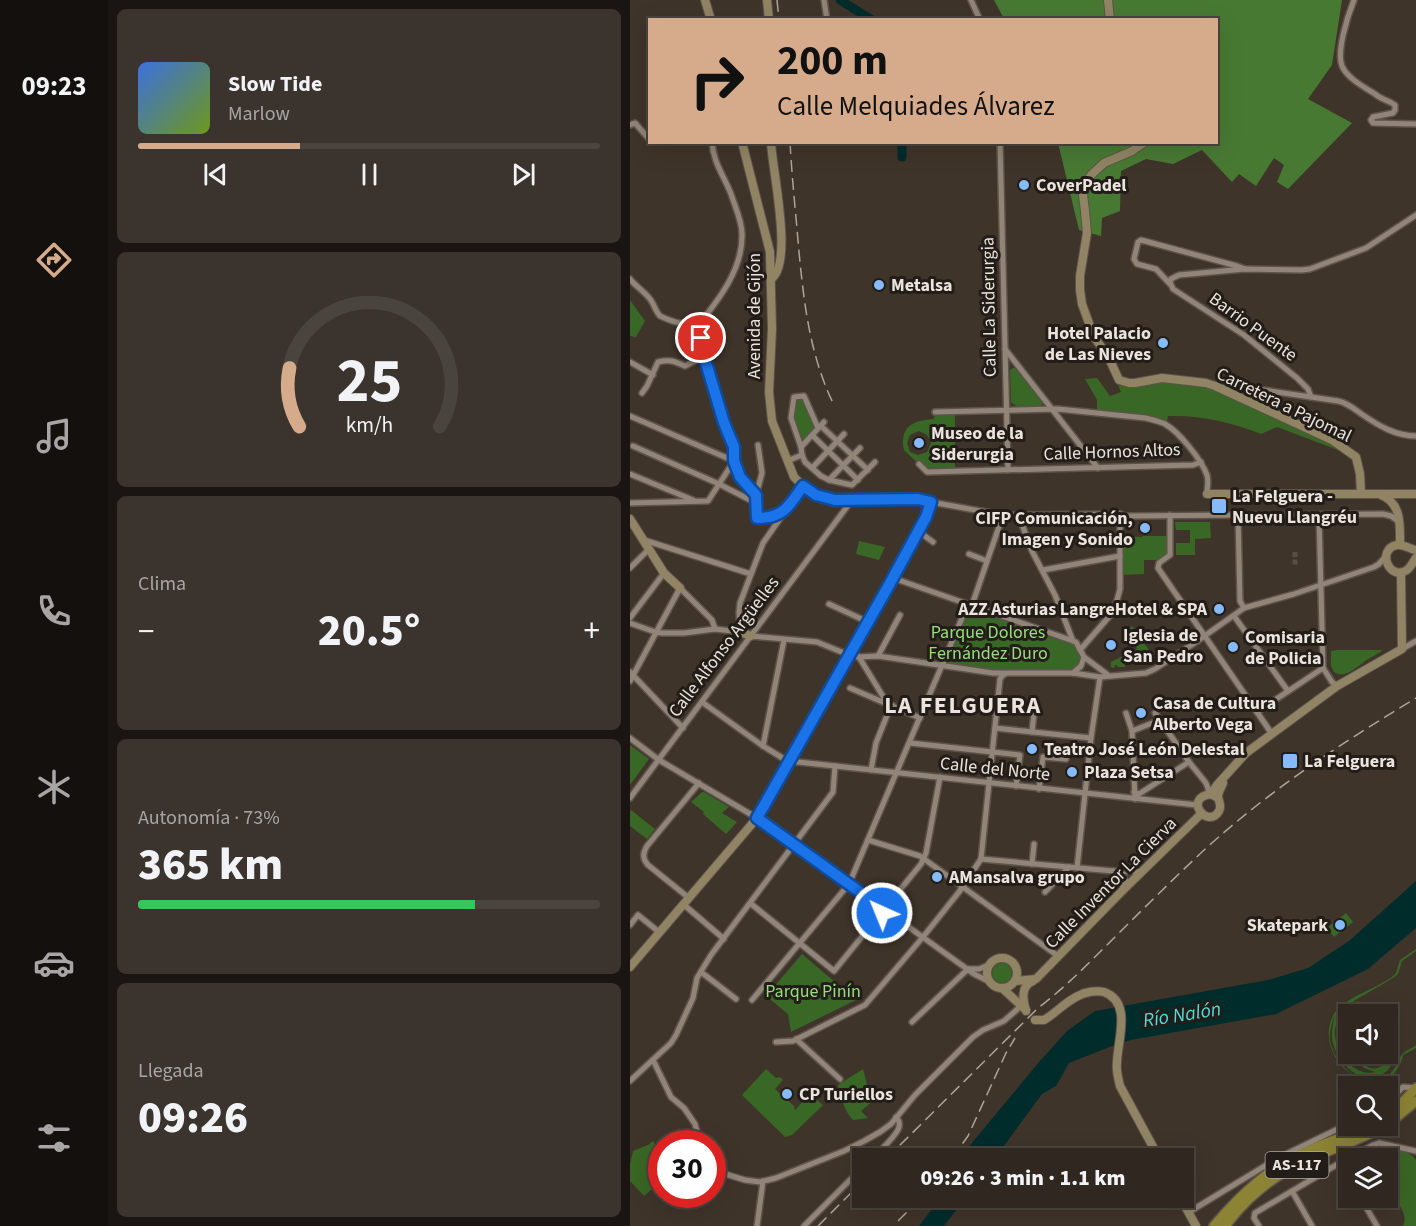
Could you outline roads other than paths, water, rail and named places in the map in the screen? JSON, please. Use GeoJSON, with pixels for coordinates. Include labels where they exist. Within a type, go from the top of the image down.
{"type":"FeatureCollection","features":[{"type":"Feature","properties":{"kind":"highway"},"geometry":{"type":"LineString","coordinates":[[1398,1107],[1416,1088]]}},
{"type":"Feature","properties":{"kind":"highway","name":"AS-117"},"geometry":{"type":"LineString","coordinates":[[1398,1117],[1416,1101]]}},
{"type":"Feature","properties":{"kind":"highway","name":"AS-117"},"geometry":{"type":"LineString","coordinates":[[1215,1224],[1280,1164],[1343,1136]]}},
{"type":"Feature","properties":{"kind":"highway","name":"AS-117"},"geometry":{"type":"LineString","coordinates":[[1255,1188],[1312,1158],[1366,1136]]}},
{"type":"Feature","properties":{"kind":"highway"},"geometry":{"type":"LineString","coordinates":[[1231,1226],[1255,1188]]}},
{"type":"Feature","properties":{"kind":"street"},"geometry":{"type":"LineString","coordinates":[[705,0],[710,18]]}},
{"type":"Feature","properties":{"kind":"street"},"geometry":{"type":"LineString","coordinates":[[767,0],[769,18]]}},
{"type":"Feature","properties":{"kind":"street"},"geometry":{"type":"LineString","coordinates":[[824,0],[828,18]]}},
{"type":"Feature","properties":{"kind":"street"},"geometry":{"type":"LineString","coordinates":[[971,0],[979,18]]}},
{"type":"Feature","properties":{"kind":"street"},"geometry":{"type":"LineString","coordinates":[[1108,0],[1110,18]]}},
{"type":"Feature","properties":{"kind":"street"},"geometry":{"type":"LineString","coordinates":[[1354,0],[1342,39],[1340,57],[1342,66],[1346,73],[1355,80],[1377,96],[1395,105],[1395,110],[1392,112],[1373,117],[1371,120],[1373,123],[1416,124]]}},
{"type":"Feature","properties":{"kind":"street"},"geometry":{"type":"LineString","coordinates":[[630,124],[635,123],[648,138]]}},
{"type":"Feature","properties":{"kind":"street"},"geometry":{"type":"LineString","coordinates":[[712,144],[718,169],[730,193],[742,231],[742,247],[731,279],[718,301],[700,323],[699,333],[703,339],[703,357],[734,447],[734,461],[740,477],[756,498]]}},
{"type":"Feature","properties":{"kind":"street","name":"Avenida de Gijón"},"geometry":{"type":"LineString","coordinates":[[743,144],[770,252],[772,329],[770,406],[772,421],[794,477],[803,486]]}},
{"type":"Feature","properties":{"kind":"street"},"geometry":{"type":"LineString","coordinates":[[771,144],[779,204],[781,260],[779,270],[771,279]]}},
{"type":"Feature","properties":{"kind":"street","name":"Calle La Siderurgia"},"geometry":{"type":"LineString","coordinates":[[1000,144],[1008,470]]}},
{"type":"Feature","properties":{"kind":"street","name":"Carretera a Pajomal"},"geometry":{"type":"LineString","coordinates":[[1142,144],[1132,152],[1104,164],[1091,175],[1083,195],[1087,233],[1080,276],[1082,304],[1094,337],[1108,356],[1119,380],[1135,383],[1162,378],[1206,383],[1332,440],[1356,457],[1361,494]]}},
{"type":"Feature","properties":{"kind":"street","name":"Barrio Puente"},"geometry":{"type":"LineString","coordinates":[[1171,285],[1171,279],[1179,275],[1245,269],[1310,269],[1366,248],[1416,215]]}},
{"type":"Feature","properties":{"kind":"street","name":"Barrio Puente"},"geometry":{"type":"LineString","coordinates":[[1245,269],[1141,240],[1138,242],[1134,259],[1137,264],[1156,269],[1177,292],[1244,334],[1297,378],[1308,389],[1311,397]]}},
{"type":"Feature","properties":{"kind":"street"},"geometry":{"type":"LineString","coordinates":[[630,279],[651,300],[660,316],[685,325],[700,323]]}},
{"type":"Feature","properties":{"kind":"street"},"geometry":{"type":"LineString","coordinates":[[1005,349],[1098,468]]}},
{"type":"Feature","properties":{"kind":"street"},"geometry":{"type":"LineString","coordinates":[[642,393],[658,362],[668,359],[685,366],[703,357]]}},
{"type":"Feature","properties":{"kind":"street"},"geometry":{"type":"LineString","coordinates":[[630,362],[652,375]]}},
{"type":"Feature","properties":{"kind":"street"},"geometry":{"type":"LineString","coordinates":[[1223,390],[1230,385],[1346,403],[1390,431],[1416,436]]}},
{"type":"Feature","properties":{"kind":"street"},"geometry":{"type":"LineString","coordinates":[[868,470],[821,425],[804,396],[794,397],[791,418],[802,455],[805,462],[821,476],[852,485],[858,480],[868,470],[875,462]]}},
{"type":"Feature","properties":{"kind":"street"},"geometry":{"type":"LineString","coordinates":[[935,412],[1052,410],[1158,421],[1179,436],[1201,462],[1208,476],[1210,491],[1416,494]]}},
{"type":"Feature","properties":{"kind":"street"},"geometry":{"type":"LineString","coordinates":[[630,416],[734,461]]}},
{"type":"Feature","properties":{"kind":"street"},"geometry":{"type":"LineString","coordinates":[[801,447],[821,425]]}},
{"type":"Feature","properties":{"kind":"street"},"geometry":{"type":"LineString","coordinates":[[812,468],[844,434]]}},
{"type":"Feature","properties":{"kind":"street"},"geometry":{"type":"LineString","coordinates":[[812,435],[858,480]]}},
{"type":"Feature","properties":{"kind":"street"},"geometry":{"type":"LineString","coordinates":[[758,445],[762,473],[756,498],[757,518],[775,515],[788,508]]}},
{"type":"Feature","properties":{"kind":"street"},"geometry":{"type":"LineString","coordinates":[[633,446],[750,500],[756,498]]}},
{"type":"Feature","properties":{"kind":"street"},"geometry":{"type":"LineString","coordinates":[[829,480],[860,448]]}},
{"type":"Feature","properties":{"kind":"street"},"geometry":{"type":"LineString","coordinates":[[787,461],[802,455]]}},
{"type":"Feature","properties":{"kind":"street"},"geometry":{"type":"LineString","coordinates":[[630,502],[709,500],[734,461]]}},
{"type":"Feature","properties":{"kind":"street","name":"Calle Hornos Altos"},"geometry":{"type":"LineString","coordinates":[[919,464],[927,472],[1193,465],[1201,462]]}},
{"type":"Feature","properties":{"kind":"street"},"geometry":{"type":"LineString","coordinates":[[630,474],[698,502]]}},
{"type":"Feature","properties":{"kind":"street"},"geometry":{"type":"LineString","coordinates":[[740,632],[740,603],[763,543],[803,486],[816,495],[830,499],[918,499],[1003,515],[1383,514],[1399,521]]}},
{"type":"Feature","properties":{"kind":"street"},"geometry":{"type":"LineString","coordinates":[[1393,502],[1398,494]]}},
{"type":"Feature","properties":{"kind":"street"},"geometry":{"type":"LineString","coordinates":[[1381,495],[1393,502],[1398,511],[1400,544]]}},
{"type":"Feature","properties":{"kind":"street"},"geometry":{"type":"LineString","coordinates":[[838,500],[843,513]]}},
{"type":"Feature","properties":{"kind":"street","name":"Calle Alfonso Argüelles"},"geometry":{"type":"LineString","coordinates":[[630,798],[852,500]]}},
{"type":"Feature","properties":{"kind":"street"},"geometry":{"type":"LineString","coordinates":[[630,965],[757,818],[893,578],[926,517],[931,502]]}},
{"type":"Feature","properties":{"kind":"street"},"geometry":{"type":"LineString","coordinates":[[1018,514],[1074,641],[1084,657],[1109,675]]}},
{"type":"Feature","properties":{"kind":"street"},"geometry":{"type":"LineString","coordinates":[[1080,650],[1114,610],[1120,589],[1120,514]]}},
{"type":"Feature","properties":{"kind":"street"},"geometry":{"type":"LineString","coordinates":[[752,1000],[849,884],[970,604],[1003,515]]}},
{"type":"Feature","properties":{"kind":"street"},"geometry":{"type":"LineString","coordinates":[[1170,515],[1170,555],[1159,563],[1159,571],[1272,734]]}},
{"type":"Feature","properties":{"kind":"street"},"geometry":{"type":"LineString","coordinates":[[1238,515],[1240,601],[1244,608]]}},
{"type":"Feature","properties":{"kind":"street"},"geometry":{"type":"LineString","coordinates":[[1319,515],[1323,668],[1337,686]]}},
{"type":"Feature","properties":{"kind":"street"},"geometry":{"type":"LineString","coordinates":[[630,519],[664,573],[712,620],[715,629]]}},
{"type":"Feature","properties":{"kind":"street"},"geometry":{"type":"LineString","coordinates":[[918,531],[933,542]]}},
{"type":"Feature","properties":{"kind":"street"},"geometry":{"type":"LineString","coordinates":[[642,539],[751,574]]}},
{"type":"Feature","properties":{"kind":"street"},"geometry":{"type":"LineString","coordinates":[[664,573],[630,620],[655,632],[684,633],[715,629],[740,632],[751,636],[817,642],[859,657],[878,656],[1005,674],[1073,673],[1100,677],[1146,673],[1244,608],[1374,567],[1395,545],[1400,544],[1413,549],[1414,560],[1405,572],[1374,567]]}},
{"type":"Feature","properties":{"kind":"street"},"geometry":{"type":"LineString","coordinates":[[630,568],[649,549]]}},
{"type":"Feature","properties":{"kind":"street"},"geometry":{"type":"LineString","coordinates":[[969,554],[987,561]]}},
{"type":"Feature","properties":{"kind":"street"},"geometry":{"type":"LineString","coordinates":[[1043,570],[1120,556]]}},
{"type":"Feature","properties":{"kind":"street"},"geometry":{"type":"LineString","coordinates":[[1386,556],[1386,563],[1390,570]]}},
{"type":"Feature","properties":{"kind":"street"},"geometry":{"type":"LineString","coordinates":[[1401,573],[1402,649]]}},
{"type":"Feature","properties":{"kind":"street"},"geometry":{"type":"LineString","coordinates":[[893,578],[1074,641]]}},
{"type":"Feature","properties":{"kind":"street"},"geometry":{"type":"LineString","coordinates":[[680,588],[631,676],[683,728]]}},
{"type":"Feature","properties":{"kind":"street"},"geometry":{"type":"LineString","coordinates":[[829,604],[868,622]]}},
{"type":"Feature","properties":{"kind":"street"},"geometry":{"type":"LineString","coordinates":[[878,656],[900,615]]}},
{"type":"Feature","properties":{"kind":"street"},"geometry":{"type":"LineString","coordinates":[[1234,615],[1288,691]]}},
{"type":"Feature","properties":{"kind":"street"},"geometry":{"type":"LineString","coordinates":[[764,746],[784,640]]}},
{"type":"Feature","properties":{"kind":"street"},"geometry":{"type":"LineString","coordinates":[[1213,796],[1217,785],[1246,753],[1337,686],[1414,642]]}},
{"type":"Feature","properties":{"kind":"street"},"geometry":{"type":"LineString","coordinates":[[859,657],[891,705]]}},
{"type":"Feature","properties":{"kind":"street"},"geometry":{"type":"LineString","coordinates":[[1073,673],[1081,666],[1084,657]]}},
{"type":"Feature","properties":{"kind":"street"},"geometry":{"type":"LineString","coordinates":[[1257,712],[1323,668]]}},
{"type":"Feature","properties":{"kind":"street"},"geometry":{"type":"LineString","coordinates":[[776,1042],[796,1040],[865,1005],[923,937],[981,859],[1000,679],[1005,674]]}},
{"type":"Feature","properties":{"kind":"street"},"geometry":{"type":"LineString","coordinates":[[1077,868],[1100,677]]}},
{"type":"Feature","properties":{"kind":"street"},"geometry":{"type":"LineString","coordinates":[[850,688],[920,718]]}},
{"type":"Feature","properties":{"kind":"street"},"geometry":{"type":"LineString","coordinates":[[702,702],[789,761]]}},
{"type":"Feature","properties":{"kind":"street"},"geometry":{"type":"LineString","coordinates":[[871,771],[876,742],[891,705]]}},
{"type":"Feature","properties":{"kind":"street"},"geometry":{"type":"LineString","coordinates":[[1032,732],[1034,713]]}},
{"type":"Feature","properties":{"kind":"street"},"geometry":{"type":"LineString","coordinates":[[1126,713],[1132,731],[1135,799]]}},
{"type":"Feature","properties":{"kind":"street"},"geometry":{"type":"LineString","coordinates":[[1155,713],[1213,796],[1220,804],[1217,814],[1213,817],[1206,817],[1198,810],[1199,799],[1203,795],[1213,796],[1219,791],[1228,775]]}},
{"type":"Feature","properties":{"kind":"street"},"geometry":{"type":"LineString","coordinates":[[1132,731],[1160,720]]}},
{"type":"Feature","properties":{"kind":"street"},"geometry":{"type":"LineString","coordinates":[[995,728],[1091,738]]}},
{"type":"Feature","properties":{"kind":"street"},"geometry":{"type":"LineString","coordinates":[[630,738],[659,760],[757,818],[993,986],[1002,988],[1011,986],[1015,982],[1039,977]]}},
{"type":"Feature","properties":{"kind":"street"},"geometry":{"type":"LineString","coordinates":[[910,743],[1020,755],[1016,786]]}},
{"type":"Feature","properties":{"kind":"street"},"geometry":{"type":"LineString","coordinates":[[1039,789],[1043,757],[1066,759]]}},
{"type":"Feature","properties":{"kind":"street","name":"Calle del Norte"},"geometry":{"type":"LineString","coordinates":[[789,761],[1197,805]]}},
{"type":"Feature","properties":{"kind":"street"},"geometry":{"type":"LineString","coordinates":[[1134,792],[1139,794],[1189,762]]}},
{"type":"Feature","properties":{"kind":"street"},"geometry":{"type":"LineString","coordinates":[[630,1082],[671,1043],[693,998],[700,972],[833,792],[835,766]]}},
{"type":"Feature","properties":{"kind":"street"},"geometry":{"type":"LineString","coordinates":[[750,903],[834,971],[924,859],[940,777]]}},
{"type":"Feature","properties":{"kind":"street"},"geometry":{"type":"LineString","coordinates":[[699,783],[647,846],[643,855],[645,862],[724,939]]}},
{"type":"Feature","properties":{"kind":"street"},"geometry":{"type":"LineString","coordinates":[[1206,783],[1217,785]]}},
{"type":"Feature","properties":{"kind":"street"},"geometry":{"type":"LineString","coordinates":[[1142,792],[1141,796],[1144,800]]}},
{"type":"Feature","properties":{"kind":"street","name":"Calle Inventor La Cierva"},"geometry":{"type":"LineString","coordinates":[[1017,969],[1033,978],[1039,977],[1202,814]]}},
{"type":"Feature","properties":{"kind":"street"},"geometry":{"type":"LineString","coordinates":[[868,840],[920,856],[1058,956]]}},
{"type":"Feature","properties":{"kind":"street"},"geometry":{"type":"LineString","coordinates":[[1032,864],[1034,844]]}},
{"type":"Feature","properties":{"kind":"street"},"geometry":{"type":"LineString","coordinates":[[981,859],[1141,873]]}},
{"type":"Feature","properties":{"kind":"street"},"geometry":{"type":"LineString","coordinates":[[1045,892],[1069,867]]}},
{"type":"Feature","properties":{"kind":"street"},"geometry":{"type":"LineString","coordinates":[[1121,872],[1128,886]]}},
{"type":"Feature","properties":{"kind":"street"},"geometry":{"type":"LineString","coordinates":[[1121,872],[1119,878],[1128,886]]}},
{"type":"Feature","properties":{"kind":"street"},"geometry":{"type":"LineString","coordinates":[[630,925],[638,915],[659,933]]}},
{"type":"Feature","properties":{"kind":"street"},"geometry":{"type":"LineString","coordinates":[[912,1022],[968,969],[979,969],[997,958],[1007,958],[1015,964],[1017,969],[1016,995],[1023,1008]]}},
{"type":"Feature","properties":{"kind":"street"},"geometry":{"type":"LineString","coordinates":[[989,964],[987,974],[990,982]]}},
{"type":"Feature","properties":{"kind":"street"},"geometry":{"type":"LineString","coordinates":[[700,972],[736,999]]}},
{"type":"Feature","properties":{"kind":"street"},"geometry":{"type":"LineString","coordinates":[[1023,1008],[1023,995],[1028,983],[1039,977]]}},
{"type":"Feature","properties":{"kind":"street"},"geometry":{"type":"LineString","coordinates":[[1002,988],[1023,1008]]}},
{"type":"Feature","properties":{"kind":"street"},"geometry":{"type":"LineString","coordinates":[[1035,1020],[1044,1020],[1079,995],[1090,992],[1100,991],[1116,1000],[1122,1020],[1117,1069],[1120,1086],[1154,1148]]}},
{"type":"Feature","properties":{"kind":"street"},"geometry":{"type":"LineString","coordinates":[[726,1174],[745,1180],[763,1181],[776,1178],[844,1151],[880,1132],[973,1037],[1023,1008]]}},
{"type":"Feature","properties":{"kind":"street"},"geometry":{"type":"LineString","coordinates":[[796,1040],[840,1079]]}},
{"type":"Feature","properties":{"kind":"street"},"geometry":{"type":"LineString","coordinates":[[653,1060],[671,1097],[684,1108],[697,1130]]}},
{"type":"Feature","properties":{"kind":"street"},"geometry":{"type":"LineString","coordinates":[[1398,1092],[1403,1087],[1416,1088]]}},
{"type":"Feature","properties":{"kind":"street"},"geometry":{"type":"LineString","coordinates":[[882,1148],[899,1128],[896,1117]]}},
{"type":"Feature","properties":{"kind":"street"},"geometry":{"type":"LineString","coordinates":[[1189,1212],[1278,1158],[1338,1129]]}},
{"type":"Feature","properties":{"kind":"street"},"geometry":{"type":"LineString","coordinates":[[1367,1148],[1379,1143],[1416,1150]]}},
{"type":"Feature","properties":{"kind":"street"},"geometry":{"type":"LineString","coordinates":[[1258,1226],[1254,1218],[1255,1213],[1338,1164]]}},
{"type":"Feature","properties":{"kind":"street"},"geometry":{"type":"LineString","coordinates":[[804,1226],[852,1178]]}},
{"type":"Feature","properties":{"kind":"street"},"geometry":{"type":"LineString","coordinates":[[757,1226],[763,1181]]}},
{"type":"Feature","properties":{"kind":"street"},"geometry":{"type":"LineString","coordinates":[[1292,1191],[1312,1226]]}},
{"type":"Feature","properties":{"kind":"street"},"geometry":{"type":"LineString","coordinates":[[1187,1208],[1196,1226]]}},
{"type":"Feature","properties":{"kind":"street"},"geometry":{"type":"LineString","coordinates":[[1366,1208],[1377,1226]]}},
{"type":"Feature","properties":{"kind":"water","name":"Río Nalón"},"geometry":{"type":"Polygon","coordinates":[[[1416,881],[1416,928],[1368,969],[1276,1014],[1131,1040],[1069,1063],[1056,1086],[1042,1094],[1002,1148],[968,1148],[1067,1031],[1095,1011],[1268,980],[1308,968],[1349,941],[1416,881]]]}},
{"type":"Feature","properties":{"kind":"water"},"geometry":{"type":"Polygon","coordinates":[[[958,1208],[944,1226],[919,1226],[932,1209],[958,1208]]]}},
{"type":"Feature","properties":{"kind":"waterway"},"geometry":{"type":"LineString","coordinates":[[840,0],[869,18]]}},
{"type":"Feature","properties":{"kind":"waterway"},"geometry":{"type":"LineString","coordinates":[[902,144],[902,157]]}},
{"type":"Feature","properties":{"kind":"tunnel"},"geometry":{"type":"LineString","coordinates":[[1295,552],[1295,566]]}},
{"type":"Feature","properties":{"kind":"railway"},"geometry":{"type":"LineString","coordinates":[[777,0],[779,18]]}},
{"type":"Feature","properties":{"kind":"railway"},"geometry":{"type":"LineString","coordinates":[[790,144],[806,310],[813,348],[833,403]]}},
{"type":"Feature","properties":{"kind":"railway"},"geometry":{"type":"LineString","coordinates":[[897,1148],[1038,1008],[1074,978],[1227,830],[1305,770],[1416,698]]}},
{"type":"Feature","properties":{"kind":"railway"},"geometry":{"type":"LineString","coordinates":[[959,1148],[968,1136],[1015,1038]]}},
{"type":"Feature","properties":{"kind":"railway"},"geometry":{"type":"LineString","coordinates":[[818,1226],[852,1192]]}},
{"type":"Feature","properties":{"kind":"railway"},"geometry":{"type":"LineString","coordinates":[[898,1221],[911,1208]]}},
{"type":"Feature","properties":{"kind":"place","name":"CoverPadel"},"geometry":{"type":"Point","coordinates":[1024,185]}},
{"type":"Feature","properties":{"kind":"place","name":"Metalsa"},"geometry":{"type":"Point","coordinates":[879,285]}},
{"type":"Feature","properties":{"kind":"place","name":"Hotel Palacio de Las Nieves"},"geometry":{"type":"Point","coordinates":[1163,343]}},
{"type":"Feature","properties":{"kind":"place","name":"Museo de la Siderurgia"},"geometry":{"type":"Point","coordinates":[919,443]}},
{"type":"Feature","properties":{"kind":"place","name":"La Felguera - Nuevu Llangréu"},"geometry":{"type":"Point","coordinates":[1219,506]}},
{"type":"Feature","properties":{"kind":"place","name":"CIFP Comunicación, Imagen y Sonido"},"geometry":{"type":"Point","coordinates":[1145,528]}},
{"type":"Feature","properties":{"kind":"place","name":"AZZ Asturias LangreHotel & SPA"},"geometry":{"type":"Point","coordinates":[1219,609]}},
{"type":"Feature","properties":{"kind":"place","name":"Iglesia de San Pedro"},"geometry":{"type":"Point","coordinates":[1111,645]}},
{"type":"Feature","properties":{"kind":"place","name":"Comisaria de Policia"},"geometry":{"type":"Point","coordinates":[1233,647]}},
{"type":"Feature","properties":{"kind":"place","name":"Casa de Cultura Alberto Vega"},"geometry":{"type":"Point","coordinates":[1141,713]}},
{"type":"Feature","properties":{"kind":"place","name":"Teatro José León Delestal"},"geometry":{"type":"Point","coordinates":[1032,749]}},
{"type":"Feature","properties":{"kind":"place","name":"La Felguera"},"geometry":{"type":"Point","coordinates":[1290,761]}},
{"type":"Feature","properties":{"kind":"place","name":"Plaza Setsa"},"geometry":{"type":"Point","coordinates":[1072,772]}},
{"type":"Feature","properties":{"kind":"place","name":"AMansalva grupo"},"geometry":{"type":"Point","coordinates":[937,877]}},
{"type":"Feature","properties":{"kind":"place","name":"Skatepark"},"geometry":{"type":"Point","coordinates":[1340,925]}},
{"type":"Feature","properties":{"kind":"place","name":"CP Turiellos"},"geometry":{"type":"Point","coordinates":[787,1094]}},
{"type":"Feature","properties":{"kind":"district","name":"LA FELGUERA"},"geometry":{"type":"Point","coordinates":[963,705]}},
{"type":"Feature","properties":{"kind":"park label","name":"Parque Dolores Fernández Duro"},"geometry":{"type":"Point","coordinates":[988,642]}},
{"type":"Feature","properties":{"kind":"park label","name":"Parque Pinín"},"geometry":{"type":"Point","coordinates":[813,991]}}]}
